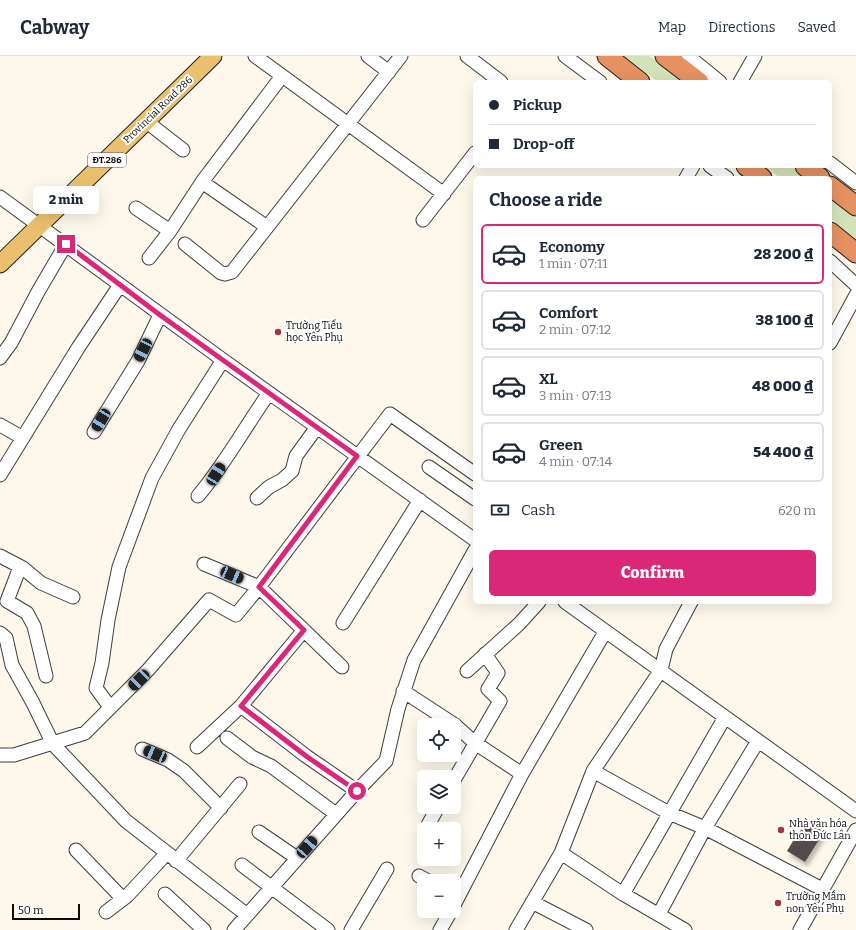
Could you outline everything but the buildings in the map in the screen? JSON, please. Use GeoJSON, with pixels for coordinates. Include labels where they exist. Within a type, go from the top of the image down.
{"type":"FeatureCollection","features":[{"type":"Feature","properties":{"kind":"highway"},"geometry":{"type":"LineString","coordinates":[[606,56],[637,80]]}},
{"type":"Feature","properties":{"kind":"highway"},"geometry":{"type":"LineString","coordinates":[[665,56],[695,80]]}},
{"type":"Feature","properties":{"kind":"highway"},"geometry":{"type":"LineString","coordinates":[[749,168],[759,176]]}},
{"type":"Feature","properties":{"kind":"highway"},"geometry":{"type":"LineString","coordinates":[[808,168],[818,176]]}},
{"type":"Feature","properties":{"kind":"highway"},"geometry":{"type":"LineString","coordinates":[[832,188],[856,206]]}},
{"type":"Feature","properties":{"kind":"highway"},"geometry":{"type":"LineString","coordinates":[[832,234],[856,253]]}},
{"type":"Feature","properties":{"kind":"main road","name":"Provincial Road 286"},"geometry":{"type":"LineString","coordinates":[[0,264],[213,56]]}},
{"type":"Feature","properties":{"kind":"street"},"geometry":{"type":"LineString","coordinates":[[255,56],[349,123],[444,194]]}},
{"type":"Feature","properties":{"kind":"street"},"geometry":{"type":"LineString","coordinates":[[368,56],[388,72]]}},
{"type":"Feature","properties":{"kind":"street"},"geometry":{"type":"LineString","coordinates":[[186,244],[221,273],[229,274],[401,56]]}},
{"type":"Feature","properties":{"kind":"street"},"geometry":{"type":"LineString","coordinates":[[467,56],[498,80]]}},
{"type":"Feature","properties":{"kind":"street"},"geometry":{"type":"LineString","coordinates":[[565,56],[597,80]]}},
{"type":"Feature","properties":{"kind":"street"},"geometry":{"type":"LineString","coordinates":[[688,56],[718,80]]}},
{"type":"Feature","properties":{"kind":"street"},"geometry":{"type":"LineString","coordinates":[[741,80],[755,56]]}},
{"type":"Feature","properties":{"kind":"street"},"geometry":{"type":"LineString","coordinates":[[149,258],[170,231],[202,182],[282,76]]}},
{"type":"Feature","properties":{"kind":"street"},"geometry":{"type":"LineString","coordinates":[[147,122],[183,150]]}},
{"type":"Feature","properties":{"kind":"street"},"geometry":{"type":"LineString","coordinates":[[423,220],[473,157]]}},
{"type":"Feature","properties":{"kind":"street"},"geometry":{"type":"LineString","coordinates":[[832,165],[856,183]]}},
{"type":"Feature","properties":{"kind":"street"},"geometry":{"type":"LineString","coordinates":[[713,168],[724,176]]}},
{"type":"Feature","properties":{"kind":"street"},"geometry":{"type":"LineString","coordinates":[[202,182],[267,227]]}},
{"type":"Feature","properties":{"kind":"street"},"geometry":{"type":"LineString","coordinates":[[0,197],[66,244],[160,315],[473,539]]}},
{"type":"Feature","properties":{"kind":"street"},"geometry":{"type":"LineString","coordinates":[[136,208],[170,231]]}},
{"type":"Feature","properties":{"kind":"street"},"geometry":{"type":"LineString","coordinates":[[0,358],[12,343],[39,290],[66,244]]}},
{"type":"Feature","properties":{"kind":"street"},"geometry":{"type":"LineString","coordinates":[[832,263],[856,285]]}},
{"type":"Feature","properties":{"kind":"street"},"geometry":{"type":"LineString","coordinates":[[0,475],[78,348],[120,285]]}},
{"type":"Feature","properties":{"kind":"street"},"geometry":{"type":"LineString","coordinates":[[832,339],[856,295]]}},
{"type":"Feature","properties":{"kind":"street"},"geometry":{"type":"LineString","coordinates":[[94,432],[138,361],[160,315]]}},
{"type":"Feature","properties":{"kind":"street"},"geometry":{"type":"LineString","coordinates":[[110,707],[96,688],[102,663],[108,620],[119,567],[152,478],[178,430],[223,360]]}},
{"type":"Feature","properties":{"kind":"street"},"geometry":{"type":"LineString","coordinates":[[198,496],[216,474],[240,435],[270,393]]}},
{"type":"Feature","properties":{"kind":"street"},"geometry":{"type":"LineString","coordinates":[[0,755],[14,755],[85,734],[148,670],[209,600],[236,615],[259,587],[390,414],[473,473]]}},
{"type":"Feature","properties":{"kind":"street"},"geometry":{"type":"LineString","coordinates":[[0,425],[23,438]]}},
{"type":"Feature","properties":{"kind":"street"},"geometry":{"type":"LineString","coordinates":[[257,498],[269,487],[282,480],[292,471],[296,456],[317,427]]}},
{"type":"Feature","properties":{"kind":"street"},"geometry":{"type":"LineString","coordinates":[[429,467],[473,498]]}},
{"type":"Feature","properties":{"kind":"street"},"geometry":{"type":"LineString","coordinates":[[343,622],[420,500]]}},
{"type":"Feature","properties":{"kind":"street"},"geometry":{"type":"LineString","coordinates":[[234,930],[336,814],[386,761],[403,691],[414,660],[473,554]]}},
{"type":"Feature","properties":{"kind":"street"},"geometry":{"type":"LineString","coordinates":[[0,556],[20,567],[41,582],[73,597]]}},
{"type":"Feature","properties":{"kind":"street"},"geometry":{"type":"LineString","coordinates":[[204,564],[259,587],[342,667]]}},
{"type":"Feature","properties":{"kind":"street"},"geometry":{"type":"LineString","coordinates":[[20,567],[7,601],[27,613],[34,626],[46,676]]}},
{"type":"Feature","properties":{"kind":"street"},"geometry":{"type":"LineString","coordinates":[[467,671],[537,604]]}},
{"type":"Feature","properties":{"kind":"street"},"geometry":{"type":"LineString","coordinates":[[568,604],[856,812]]}},
{"type":"Feature","properties":{"kind":"street"},"geometry":{"type":"LineString","coordinates":[[516,930],[561,853],[593,771],[661,670],[666,649],[691,604]]}},
{"type":"Feature","properties":{"kind":"street"},"geometry":{"type":"LineString","coordinates":[[197,747],[241,706],[304,630]]}},
{"type":"Feature","properties":{"kind":"street"},"geometry":{"type":"LineString","coordinates":[[461,889],[522,774],[606,632]]}},
{"type":"Feature","properties":{"kind":"street"},"geometry":{"type":"LineString","coordinates":[[0,633],[6,638],[12,665],[53,744],[126,821],[247,915]]}},
{"type":"Feature","properties":{"kind":"street"},"geometry":{"type":"LineString","coordinates":[[460,770],[500,701],[488,689],[498,673],[485,654]]}},
{"type":"Feature","properties":{"kind":"street"},"geometry":{"type":"LineString","coordinates":[[403,691],[455,725],[475,743],[522,774]]}},
{"type":"Feature","properties":{"kind":"street"},"geometry":{"type":"LineString","coordinates":[[241,706],[306,756],[357,791]]}},
{"type":"Feature","properties":{"kind":"street"},"geometry":{"type":"LineString","coordinates":[[623,894],[725,717]]}},
{"type":"Feature","properties":{"kind":"street"},"geometry":{"type":"LineString","coordinates":[[227,738],[252,757],[272,766],[336,814]]}},
{"type":"Feature","properties":{"kind":"street"},"geometry":{"type":"LineString","coordinates":[[659,914],[705,828],[758,741]]}},
{"type":"Feature","properties":{"kind":"street"},"geometry":{"type":"LineString","coordinates":[[142,749],[168,760],[184,771],[221,808]]}},
{"type":"Feature","properties":{"kind":"street"},"geometry":{"type":"LineString","coordinates":[[593,771],[669,813],[705,828],[822,889]]}},
{"type":"Feature","properties":{"kind":"street"},"geometry":{"type":"LineString","coordinates":[[106,912],[172,857],[221,808],[240,784]]}},
{"type":"Feature","properties":{"kind":"street"},"geometry":{"type":"LineString","coordinates":[[800,930],[856,830]]}},
{"type":"Feature","properties":{"kind":"street"},"geometry":{"type":"LineString","coordinates":[[259,832],[297,858]]}},
{"type":"Feature","properties":{"kind":"street"},"geometry":{"type":"LineString","coordinates":[[76,850],[123,899]]}},
{"type":"Feature","properties":{"kind":"street"},"geometry":{"type":"LineString","coordinates":[[561,853],[623,894],[685,930]]}},
{"type":"Feature","properties":{"kind":"street"},"geometry":{"type":"LineString","coordinates":[[242,865],[328,930]]}},
{"type":"Feature","properties":{"kind":"street"},"geometry":{"type":"LineString","coordinates":[[351,930],[387,869]]}},
{"type":"Feature","properties":{"kind":"street"},"geometry":{"type":"LineString","coordinates":[[165,894],[204,930]]}},
{"type":"Feature","properties":{"kind":"street"},"geometry":{"type":"LineString","coordinates":[[532,902],[582,929]]}},
{"type":"Feature","properties":{"kind":"street"},"geometry":{"type":"LineString","coordinates":[[440,930],[447,918]]}},
{"type":"Feature","properties":{"kind":"green space"},"geometry":{"type":"Polygon","coordinates":[[[624,56],[650,56],[681,80],[655,80],[624,56]]]}},
{"type":"Feature","properties":{"kind":"green space"},"geometry":{"type":"Polygon","coordinates":[[[768,168],[794,168],[804,176],[778,176],[768,168]]]}},
{"type":"Feature","properties":{"kind":"green space"},"geometry":{"type":"Polygon","coordinates":[[[832,199],[856,218],[856,239],[832,220],[832,199]]]}},
{"type":"Feature","properties":{"kind":"place","name":"Trường Tiểu học Yên Phụ"},"geometry":{"type":"Point","coordinates":[278,332]}},
{"type":"Feature","properties":{"kind":"place","name":"Nhà văn hóa thôn Đức Lân"},"geometry":{"type":"Point","coordinates":[781,830]}},
{"type":"Feature","properties":{"kind":"place","name":"Trường Mầm non Yên Phụ"},"geometry":{"type":"Point","coordinates":[778,903]}},
{"type":"Feature","properties":{"kind":"route"},"geometry":{"type":"LineString","coordinates":[[66,244],[160,315],[357,456],[259,587],[304,630],[241,706],[306,756],[357,791]]}}]}
